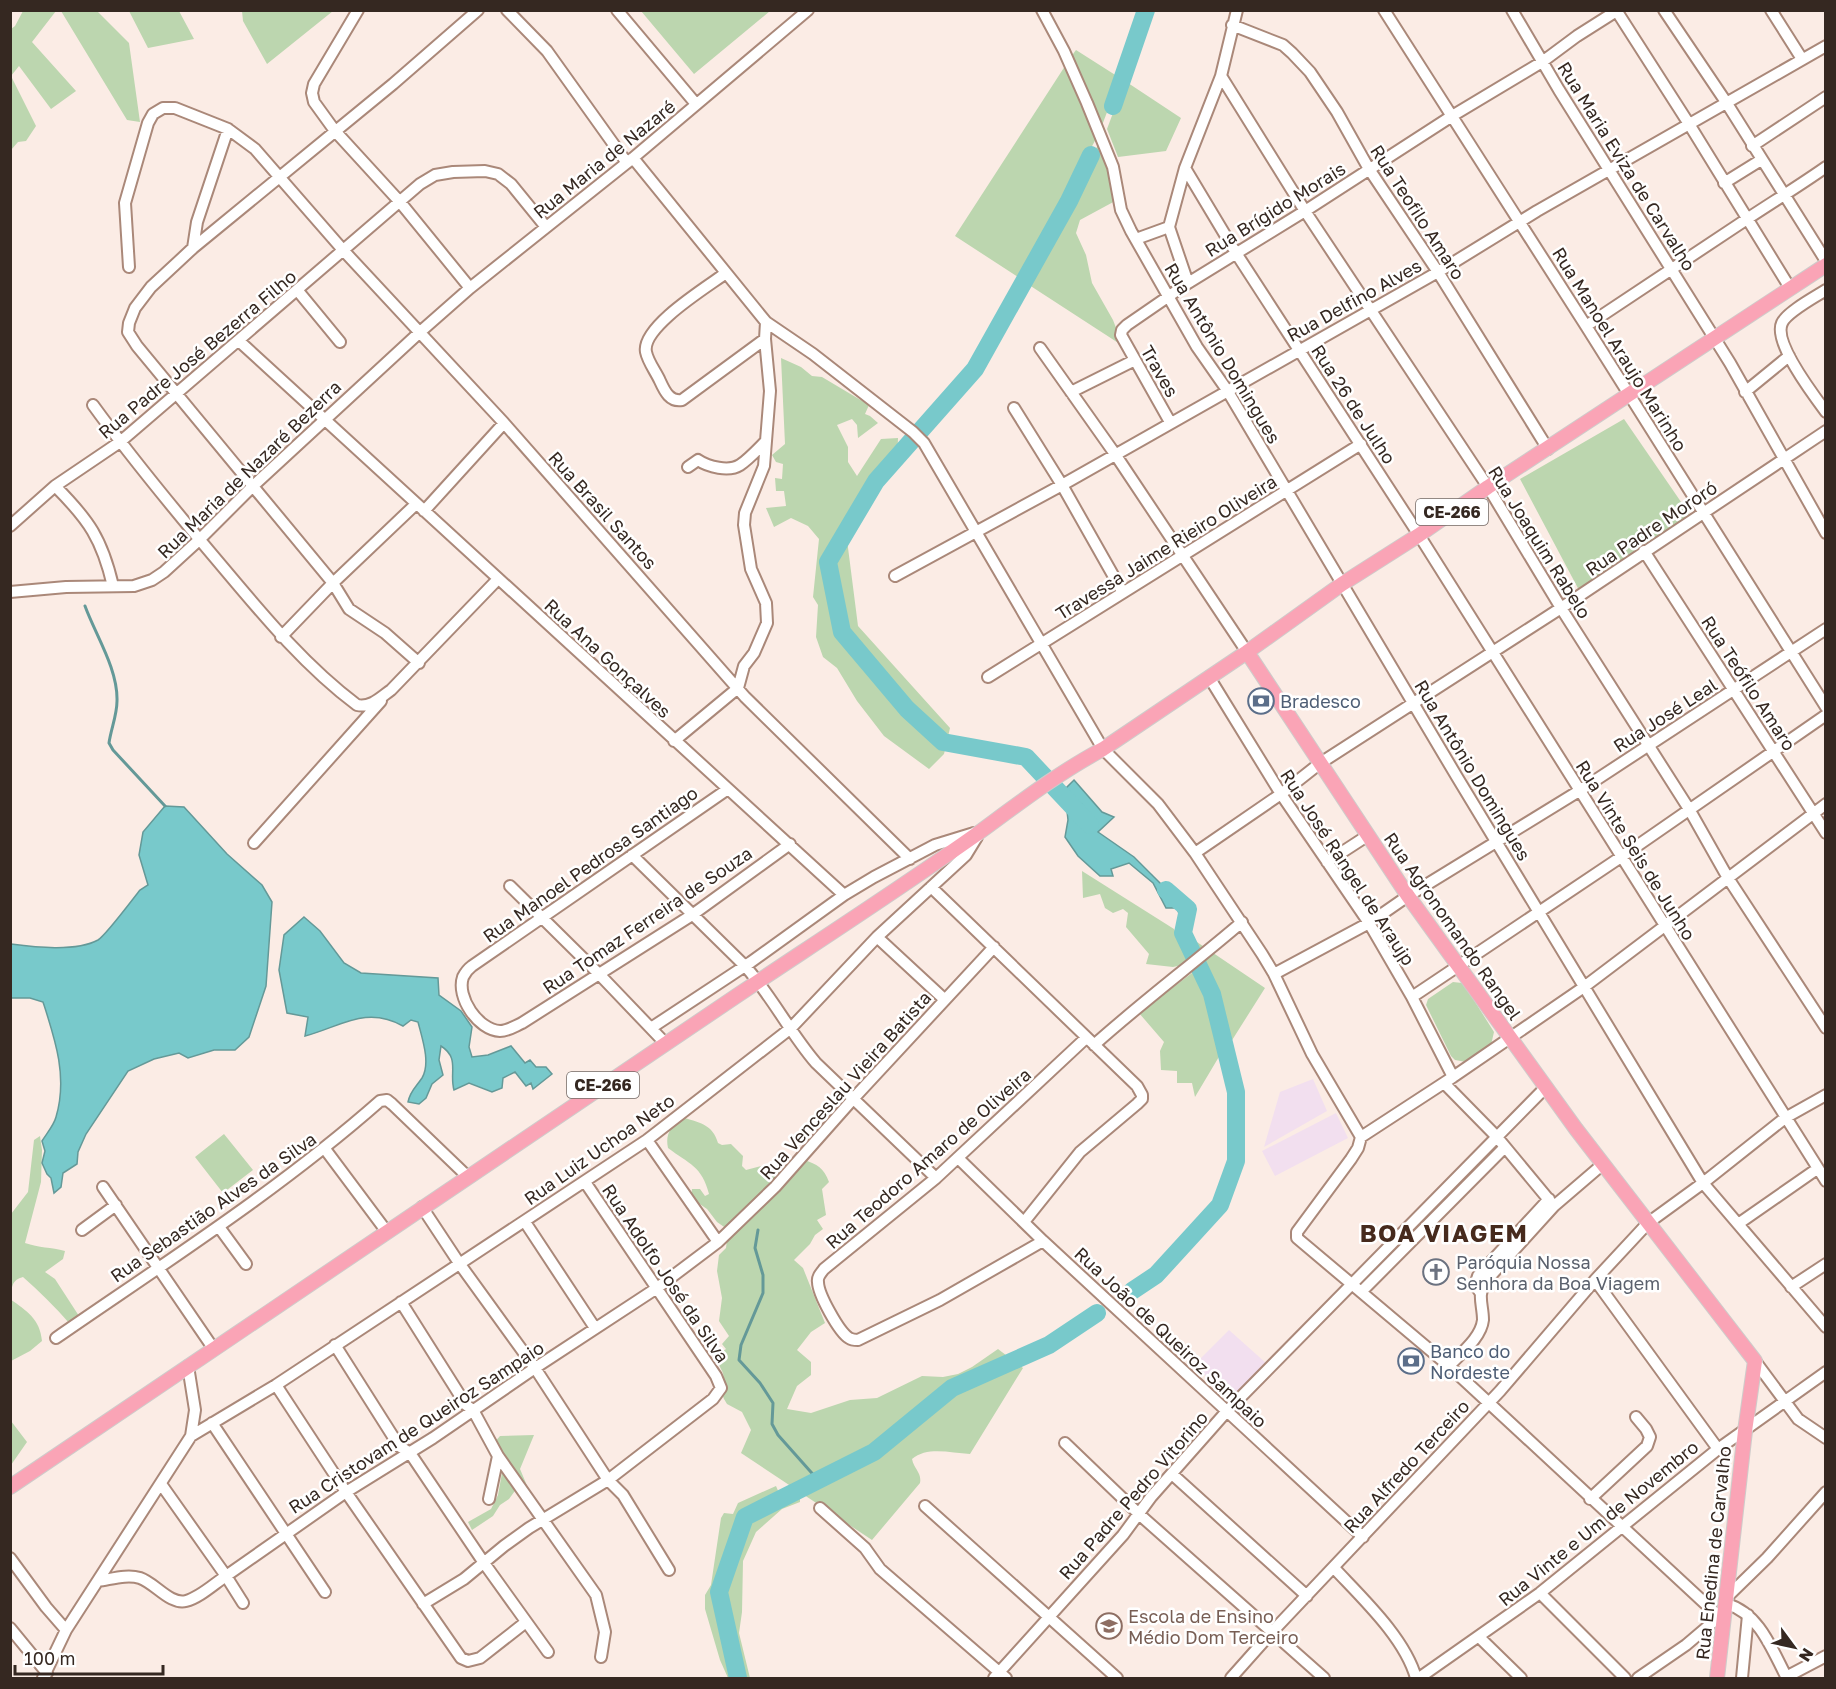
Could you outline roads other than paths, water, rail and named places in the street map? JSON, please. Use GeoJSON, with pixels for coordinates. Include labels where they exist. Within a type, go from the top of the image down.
{"type":"FeatureCollection","features":[{"type":"Feature","properties":{"kind":"main road","name":"CE-266"},"geometry":{"type":"LineString","coordinates":[[188,1366],[980,831],[1017,803],[1080,761],[1103,749],[1247,652],[1342,584],[1826,263]]}},
{"type":"Feature","properties":{"kind":"main road","name":"Rua Agronomando Rangel"},"geometry":{"type":"LineString","coordinates":[[1247,652],[1408,896],[1546,1087],[1755,1361]]}},
{"type":"Feature","properties":{"kind":"main road","name":"Rua Enedina de Carvalho"},"geometry":{"type":"LineString","coordinates":[[1717,1678],[1721,1619],[1727,1600],[1755,1361]]}},
{"type":"Feature","properties":{"kind":"main road"},"geometry":{"type":"LineString","coordinates":[[10,1487],[188,1366]]}},
{"type":"Feature","properties":{"kind":"street"},"geometry":{"type":"LineString","coordinates":[[358,10],[314,84],[312,93],[314,102],[335,131],[400,202],[470,288]]}},
{"type":"Feature","properties":{"kind":"street"},"geometry":{"type":"LineString","coordinates":[[419,663],[385,633],[349,609],[333,583],[176,394],[128,332],[135,308],[151,287],[193,248],[279,175],[393,84],[478,10]]}},
{"type":"Feature","properties":{"kind":"street"},"geometry":{"type":"LineString","coordinates":[[507,10],[547,51],[630,160],[766,322],[813,354],[924,443],[1103,749],[1158,804],[1195,852],[1242,922],[1274,974],[1312,1054],[1361,1137]]}},
{"type":"Feature","properties":{"kind":"street"},"geometry":{"type":"LineString","coordinates":[[617,10],[696,104]]}},
{"type":"Feature","properties":{"kind":"street","name":"Rua Maria de Nazaré"},"geometry":{"type":"LineString","coordinates":[[420,332],[470,288],[630,160],[808,10]]}},
{"type":"Feature","properties":{"kind":"street","name":"Rua Antônio Domingues"},"geometry":{"type":"LineString","coordinates":[[1042,10],[1064,51],[1113,167],[1121,210],[1197,347],[1227,390],[1456,777],[1703,1183],[1826,1327]]}},
{"type":"Feature","properties":{"kind":"street"},"geometry":{"type":"LineString","coordinates":[[1188,284],[1169,227],[1185,168],[1221,76],[1237,10]]}},
{"type":"Feature","properties":{"kind":"street","name":"Rua Manoel Araujo Marinho"},"geometry":{"type":"LineString","coordinates":[[1384,10],[1826,707]]}},
{"type":"Feature","properties":{"kind":"street","name":"Rua Maria Eviza de Carvalho"},"geometry":{"type":"LineString","coordinates":[[1512,10],[1542,62],[1715,338],[1826,533]]}},
{"type":"Feature","properties":{"kind":"street"},"geometry":{"type":"LineString","coordinates":[[1664,10],[1726,102],[1826,263]]}},
{"type":"Feature","properties":{"kind":"street"},"geometry":{"type":"LineString","coordinates":[[1771,10],[1802,59]]}},
{"type":"Feature","properties":{"kind":"street"},"geometry":{"type":"LineString","coordinates":[[1617,11],[1790,288]]}},
{"type":"Feature","properties":{"kind":"street","name":"Rua Brígido Morais"},"geometry":{"type":"LineString","coordinates":[[1121,335],[1127,325],[1188,284],[1452,116],[1542,62],[1576,36],[1617,11]]}},
{"type":"Feature","properties":{"kind":"street","name":"Rua Teofilo Amaro"},"geometry":{"type":"LineString","coordinates":[[1232,25],[1272,40],[1293,53],[1310,72],[1337,112],[1369,169],[1438,272],[1548,449]]}},
{"type":"Feature","properties":{"kind":"street","name":"Rua Delfino Alves"},"geometry":{"type":"LineString","coordinates":[[895,576],[1062,485],[1369,309],[1438,272],[1520,222],[1825,46]]}},
{"type":"Feature","properties":{"kind":"street","name":"Rua Joaquim Rabelo"},"geometry":{"type":"LineString","coordinates":[[1221,76],[1305,211],[1488,487],[1561,608],[1689,809],[1728,878],[1826,1028]]}},
{"type":"Feature","properties":{"kind":"street"},"geometry":{"type":"LineString","coordinates":[[1752,146],[1826,97]]}},
{"type":"Feature","properties":{"kind":"street","name":"Rua Brasil Santos"},"geometry":{"type":"LineString","coordinates":[[129,267],[125,202],[148,123],[153,114],[163,108],[175,108],[228,129],[255,149],[343,250],[504,423],[738,688],[910,859]]}},
{"type":"Feature","properties":{"kind":"street"},"geometry":{"type":"LineString","coordinates":[[193,248],[197,222],[228,129]]}},
{"type":"Feature","properties":{"kind":"street"},"geometry":{"type":"LineString","coordinates":[[1724,183],[1761,160]]}},
{"type":"Feature","properties":{"kind":"street","name":"Rua 26 de Julho"},"geometry":{"type":"LineString","coordinates":[[1185,168],[1236,253],[1419,535]]}},
{"type":"Feature","properties":{"kind":"street"},"geometry":{"type":"LineString","coordinates":[[1586,326],[1826,168]]}},
{"type":"Feature","properties":{"kind":"street","name":"Rua Padre José Bezerra Filho"},"geometry":{"type":"LineString","coordinates":[[10,526],[55,486],[120,442],[420,184],[435,175],[486,171],[498,174],[511,184],[546,227]]}},
{"type":"Feature","properties":{"kind":"street"},"geometry":{"type":"LineString","coordinates":[[1136,239],[1169,227]]}},
{"type":"Feature","properties":{"kind":"street"},"geometry":{"type":"LineString","coordinates":[[726,273],[660,322],[650,333],[646,341],[646,351],[665,392],[672,399],[682,400],[765,339]]}},
{"type":"Feature","properties":{"kind":"street"},"geometry":{"type":"LineString","coordinates":[[1826,290],[1786,317],[1781,324],[1780,333],[1789,356],[1826,412]]}},
{"type":"Feature","properties":{"kind":"street"},"geometry":{"type":"LineString","coordinates":[[298,291],[340,342]]}},
{"type":"Feature","properties":{"kind":"street"},"geometry":{"type":"LineString","coordinates":[[674,741],[738,688],[744,666],[761,639],[767,619],[764,596],[751,569],[744,525],[745,513],[764,466],[770,391],[765,339],[766,322]]}},
{"type":"Feature","properties":{"kind":"street","name":"Rua Maria de Nazaré Bezerra"},"geometry":{"type":"LineString","coordinates":[[10,592],[113,585],[134,586],[152,580],[200,540],[253,486],[420,332]]}},
{"type":"Feature","properties":{"kind":"street","name":"Traves"},"geometry":{"type":"LineString","coordinates":[[1121,335],[1170,422]]}},
{"type":"Feature","properties":{"kind":"street","name":"Rua Ana Gonçalves"},"geometry":{"type":"LineString","coordinates":[[239,341],[844,895]]}},
{"type":"Feature","properties":{"kind":"street","name":"Rua Agronomando Rangel"},"geometry":{"type":"LineString","coordinates":[[1040,348],[1184,555],[1247,652]]}},
{"type":"Feature","properties":{"kind":"street"},"geometry":{"type":"LineString","coordinates":[[1745,392],[1789,356]]}},
{"type":"Feature","properties":{"kind":"street"},"geometry":{"type":"LineString","coordinates":[[1071,392],[1135,360]]}},
{"type":"Feature","properties":{"kind":"street"},"geometry":{"type":"LineString","coordinates":[[93,405],[120,442],[281,637],[357,705],[373,703],[391,690]]}},
{"type":"Feature","properties":{"kind":"street"},"geometry":{"type":"LineString","coordinates":[[1014,408],[1062,485],[1122,591]]}},
{"type":"Feature","properties":{"kind":"street"},"geometry":{"type":"LineString","coordinates":[[281,637],[333,583],[420,508],[504,423]]}},
{"type":"Feature","properties":{"kind":"street","name":"Rua Padre Mororó"},"geometry":{"type":"LineString","coordinates":[[1195,852],[1281,794],[1319,764],[1561,608],[1826,431]]}},
{"type":"Feature","properties":{"kind":"street"},"geometry":{"type":"LineString","coordinates":[[688,467],[698,460],[705,465],[720,468],[739,466],[766,441]]}},
{"type":"Feature","properties":{"kind":"street","name":"Travessa Jaime Rieiro Oliveira"},"geometry":{"type":"LineString","coordinates":[[988,676],[1361,444]]}},
{"type":"Feature","properties":{"kind":"street"},"geometry":{"type":"LineString","coordinates":[[55,486],[94,530],[106,556],[113,585]]}},
{"type":"Feature","properties":{"kind":"street","name":"Rua Vinte Seis de Junho"},"geometry":{"type":"LineString","coordinates":[[1419,535],[1826,1181]]}},
{"type":"Feature","properties":{"kind":"street","name":"Rua Teófilo Amaro"},"geometry":{"type":"LineString","coordinates":[[1644,551],[1826,833]]}},
{"type":"Feature","properties":{"kind":"street"},"geometry":{"type":"LineString","coordinates":[[254,843],[391,690],[498,579]]}},
{"type":"Feature","properties":{"kind":"street","name":"Rua José Leal"},"geometry":{"type":"LineString","coordinates":[[1274,974],[1369,923],[1408,896],[1579,791],[1826,629]]}},
{"type":"Feature","properties":{"kind":"street","name":"Rua José Rangel de Araujp"},"geometry":{"type":"LineString","coordinates":[[1209,677],[1281,794],[1369,923],[1412,997],[1449,1080],[1551,1203]]}},
{"type":"Feature","properties":{"kind":"street"},"geometry":{"type":"LineString","coordinates":[[1412,997],[1826,715]]}},
{"type":"Feature","properties":{"kind":"street","name":"Rua Manoel Pedrosa Santiago"},"geometry":{"type":"LineString","coordinates":[[472,966],[728,789]]}},
{"type":"Feature","properties":{"kind":"street"},"geometry":{"type":"LineString","coordinates":[[1638,1678],[1721,1619],[1449,1366],[1296,1236],[1298,1230],[1351,1159],[1358,1148],[1361,1137],[1449,1080],[1584,987],[1826,804]]}},
{"type":"Feature","properties":{"kind":"street"},"geometry":{"type":"LineString","coordinates":[[651,1028],[745,966],[844,895],[874,877],[935,845],[980,831]]}},
{"type":"Feature","properties":{"kind":"street","name":"Rua Luiz Uchoa Neto"},"geometry":{"type":"LineString","coordinates":[[191,1436],[276,1385],[647,1140],[791,1028],[877,937],[966,855],[980,831]]}},
{"type":"Feature","properties":{"kind":"street"},"geometry":{"type":"LineString","coordinates":[[1327,862],[1367,836]]}},
{"type":"Feature","properties":{"kind":"street","name":"Rua Tomaz Ferreira de Souza"},"geometry":{"type":"LineString","coordinates":[[472,966],[463,977],[462,989],[468,1005],[483,1024],[495,1030],[510,1029],[692,915],[790,844]]}},
{"type":"Feature","properties":{"kind":"street"},"geometry":{"type":"LineString","coordinates":[[632,855],[759,981],[816,1064],[936,1178]]}},
{"type":"Feature","properties":{"kind":"street"},"geometry":{"type":"LineString","coordinates":[[510,886],[599,974],[664,1043]]}},
{"type":"Feature","properties":{"kind":"street"},"geometry":{"type":"LineString","coordinates":[[931,887],[1141,1091],[1142,1099],[1080,1152],[1024,1222]]}},
{"type":"Feature","properties":{"kind":"street","name":"Rua Teodoro Amaro de Oliveira"},"geometry":{"type":"LineString","coordinates":[[1043,1241],[940,1300],[858,1340],[843,1333],[827,1306],[818,1283],[818,1278],[824,1269],[936,1178],[1090,1041],[1187,970],[1242,922]]}},
{"type":"Feature","properties":{"kind":"street"},"geometry":{"type":"LineString","coordinates":[[877,937],[944,999]]}},
{"type":"Feature","properties":{"kind":"street","name":"Rua Venceslau Vieira Batista"},"geometry":{"type":"LineString","coordinates":[[718,1242],[775,1188],[853,1099],[994,947]]}},
{"type":"Feature","properties":{"kind":"street"},"geometry":{"type":"LineString","coordinates":[[1357,1288],[1496,1136],[1546,1087]]}},
{"type":"Feature","properties":{"kind":"street","name":"Rua Alfredo Terceiro"},"geometry":{"type":"LineString","coordinates":[[1231,1678],[1500,1391],[1595,1280],[1648,1223],[1785,1118],[1826,1095]]}},
{"type":"Feature","properties":{"kind":"street","name":"Rua Sebastião Alves da Silva"},"geometry":{"type":"LineString","coordinates":[[56,1338],[219,1227],[325,1149],[380,1101],[385,1100],[398,1109],[467,1176]]}},
{"type":"Feature","properties":{"kind":"street"},"geometry":{"type":"LineString","coordinates":[[647,1140],[718,1242]]}},
{"type":"Feature","properties":{"kind":"street"},"geometry":{"type":"LineString","coordinates":[[1357,1288],[1505,1147]]}},
{"type":"Feature","properties":{"kind":"street"},"geometry":{"type":"LineString","coordinates":[[325,1149],[387,1232]]}},
{"type":"Feature","properties":{"kind":"street","name":"Rua João de Queiroz Sampaio"},"geometry":{"type":"LineString","coordinates":[[958,1158],[1043,1241],[1363,1537]]}},
{"type":"Feature","properties":{"kind":"street"},"geometry":{"type":"LineString","coordinates":[[1449,1366],[1480,1331],[1483,1320],[1480,1292],[1485,1282],[1551,1203],[1604,1164]]}},
{"type":"Feature","properties":{"kind":"street"},"geometry":{"type":"LineString","coordinates":[[1738,1224],[1817,1169]]}},
{"type":"Feature","properties":{"kind":"street","name":"Rua Adolfo José da Silva"},"geometry":{"type":"LineString","coordinates":[[585,1182],[720,1382],[721,1388],[713,1399],[608,1480]]}},
{"type":"Feature","properties":{"kind":"street"},"geometry":{"type":"LineString","coordinates":[[103,1187],[213,1348]]}},
{"type":"Feature","properties":{"kind":"street"},"geometry":{"type":"LineString","coordinates":[[82,1230],[116,1205]]}},
{"type":"Feature","properties":{"kind":"street"},"geometry":{"type":"LineString","coordinates":[[422,1206],[459,1263],[535,1368],[608,1480],[622,1495],[669,1570]]}},
{"type":"Feature","properties":{"kind":"street"},"geometry":{"type":"LineString","coordinates":[[525,1222],[595,1328]]}},
{"type":"Feature","properties":{"kind":"street"},"geometry":{"type":"LineString","coordinates":[[219,1227],[246,1264]]}},
{"type":"Feature","properties":{"kind":"street","name":"Rua Cristovam de Queiroz Sampaio"},"geometry":{"type":"LineString","coordinates":[[98,1581],[127,1577],[140,1578],[172,1598],[182,1601],[192,1598],[346,1492],[410,1453],[657,1288],[718,1242]]}},
{"type":"Feature","properties":{"kind":"street"},"geometry":{"type":"LineString","coordinates":[[1791,1287],[1826,1264]]}},
{"type":"Feature","properties":{"kind":"street"},"geometry":{"type":"LineString","coordinates":[[1595,1280],[1718,1449]]}},
{"type":"Feature","properties":{"kind":"street","name":"Rua Padre Pedro Vitorino"},"geometry":{"type":"LineString","coordinates":[[1000,1677],[1227,1411],[1357,1288]]}},
{"type":"Feature","properties":{"kind":"street"},"geometry":{"type":"LineString","coordinates":[[401,1302],[466,1405],[472,1410],[498,1456],[598,1600],[605,1632],[602,1657]]}},
{"type":"Feature","properties":{"kind":"street"},"geometry":{"type":"LineString","coordinates":[[335,1345],[399,1446],[410,1453],[484,1563],[548,1652]]}},
{"type":"Feature","properties":{"kind":"street","name":"Rua Agronomando Rangel"},"geometry":{"type":"LineString","coordinates":[[1755,1361],[1798,1419],[1826,1438]]}},
{"type":"Feature","properties":{"kind":"street"},"geometry":{"type":"LineString","coordinates":[[10,1628],[45,1676],[66,1630],[191,1436],[195,1410],[188,1366]]}},
{"type":"Feature","properties":{"kind":"street","name":"Rua Vinte e Um de Novembro"},"geometry":{"type":"LineString","coordinates":[[1418,1678],[1540,1593],[1718,1449],[1826,1372]]}},
{"type":"Feature","properties":{"kind":"street"},"geometry":{"type":"LineString","coordinates":[[276,1385],[457,1654],[468,1661],[477,1659],[526,1622]]}},
{"type":"Feature","properties":{"kind":"street"},"geometry":{"type":"LineString","coordinates":[[1590,1498],[1647,1446],[1650,1437],[1636,1417]]}},
{"type":"Feature","properties":{"kind":"street"},"geometry":{"type":"LineString","coordinates":[[212,1424],[325,1592]]}},
{"type":"Feature","properties":{"kind":"street"},"geometry":{"type":"LineString","coordinates":[[1065,1443],[1140,1515],[1324,1678]]}},
{"type":"Feature","properties":{"kind":"street"},"geometry":{"type":"LineString","coordinates":[[489,1499],[498,1456]]}},
{"type":"Feature","properties":{"kind":"street"},"geometry":{"type":"LineString","coordinates":[[1172,1474],[1307,1596]]}},
{"type":"Feature","properties":{"kind":"street"},"geometry":{"type":"LineString","coordinates":[[423,1604],[464,1579],[504,1546],[608,1480]]}},
{"type":"Feature","properties":{"kind":"street"},"geometry":{"type":"LineString","coordinates":[[161,1484],[243,1603]]}},
{"type":"Feature","properties":{"kind":"street"},"geometry":{"type":"LineString","coordinates":[[1826,1492],[1727,1600],[1748,1614],[1760,1629],[1787,1678],[1826,1656]]}},
{"type":"Feature","properties":{"kind":"street"},"geometry":{"type":"LineString","coordinates":[[925,1506],[1117,1678]]}},
{"type":"Feature","properties":{"kind":"street"},"geometry":{"type":"LineString","coordinates":[[820,1508],[865,1548],[880,1569],[1000,1677]]}},
{"type":"Feature","properties":{"kind":"street"},"geometry":{"type":"LineString","coordinates":[[10,1558],[66,1630]]}},
{"type":"Feature","properties":{"kind":"street"},"geometry":{"type":"LineString","coordinates":[[1334,1568],[1383,1622],[1418,1678]]}},
{"type":"Feature","properties":{"kind":"street"},"geometry":{"type":"LineString","coordinates":[[1540,1593],[1626,1678]]}},
{"type":"Feature","properties":{"kind":"street"},"geometry":{"type":"LineString","coordinates":[[1742,1678],[1748,1614]]}},
{"type":"Feature","properties":{"kind":"street"},"geometry":{"type":"LineString","coordinates":[[1479,1637],[1521,1678]]}},
{"type":"Feature","properties":{"kind":"water"},"geometry":{"type":"Polygon","coordinates":[[[1074,780],[1102,812],[1114,817],[1098,832],[1134,857],[1189,912],[1186,934],[1177,908],[1166,908],[1153,883],[1129,863],[1111,869],[1113,876],[1100,876],[1078,856],[1065,837],[1067,811],[1081,804],[1063,791],[1074,780]]]}},
{"type":"Feature","properties":{"kind":"water"},"geometry":{"type":"Polygon","coordinates":[[[165,806],[184,807],[227,854],[262,885],[272,902],[266,986],[249,1037],[235,1050],[214,1050],[188,1058],[179,1053],[154,1059],[128,1071],[86,1134],[78,1152],[77,1164],[63,1173],[61,1187],[54,1193],[51,1178],[42,1163],[45,1151],[42,1141],[55,1120],[59,1102],[61,1087],[59,1058],[43,1002],[30,998],[11,998],[11,944],[67,947],[89,944],[102,937],[140,890],[148,885],[139,855],[143,832],[165,806]]]}},
{"type":"Feature","properties":{"kind":"water"},"geometry":{"type":"Polygon","coordinates":[[[304,917],[320,931],[344,963],[361,973],[438,978],[439,995],[461,1011],[472,1027],[469,1047],[472,1057],[488,1055],[511,1046],[525,1063],[530,1060],[536,1067],[546,1067],[552,1074],[533,1089],[531,1083],[526,1086],[515,1072],[503,1078],[502,1088],[492,1092],[469,1083],[454,1090],[452,1061],[447,1051],[441,1046],[439,1060],[443,1075],[432,1084],[426,1098],[419,1104],[408,1102],[425,1072],[426,1065],[418,1022],[411,1020],[403,1026],[377,1017],[365,1018],[305,1036],[308,1017],[287,1013],[279,970],[284,935],[304,917]]]}},
{"type":"Feature","properties":{"kind":"waterway"},"geometry":{"type":"LineString","coordinates":[[1113,106],[1146,10]]}},
{"type":"Feature","properties":{"kind":"waterway"},"geometry":{"type":"LineString","coordinates":[[1090,825],[1026,757],[943,742],[907,709],[842,632],[828,562],[876,481],[975,369],[1069,201],[1091,155]]}},
{"type":"Feature","properties":{"kind":"waterway"},"geometry":{"type":"LineString","coordinates":[[85,606],[114,677],[117,701],[109,743],[165,806]]}},
{"type":"Feature","properties":{"kind":"waterway"},"geometry":{"type":"LineString","coordinates":[[1132,1291],[1156,1275],[1220,1205],[1236,1161],[1236,1092],[1212,994],[1183,933],[1188,909],[1166,890]]}},
{"type":"Feature","properties":{"kind":"waterway"},"geometry":{"type":"LineString","coordinates":[[758,1230],[755,1248],[763,1275],[763,1293],[741,1345],[739,1360],[760,1383],[773,1403],[772,1424],[778,1435],[818,1480]]}},
{"type":"Feature","properties":{"kind":"waterway"},"geometry":{"type":"LineString","coordinates":[[738,1678],[719,1592],[745,1517],[874,1452],[952,1388],[1049,1345],[1097,1313]]}},
{"type":"Feature","properties":{"kind":"place","name":"Bradesco"},"geometry":{"type":"Point","coordinates":[1261,701]}},
{"type":"Feature","properties":{"kind":"place","name":"Paróquia Nossa Senhora da Boa Viagem"},"geometry":{"type":"Point","coordinates":[1436,1272]}},
{"type":"Feature","properties":{"kind":"place","name":"Banco do Nordeste"},"geometry":{"type":"Point","coordinates":[1411,1361]}},
{"type":"Feature","properties":{"kind":"place","name":"Escola de Ensino Médio Dom Terceiro"},"geometry":{"type":"Point","coordinates":[1109,1626]}},
{"type":"Feature","properties":{"kind":"district","name":"BOA VIAGEM"},"geometry":{"type":"Point","coordinates":[1444,1232]}}]}
